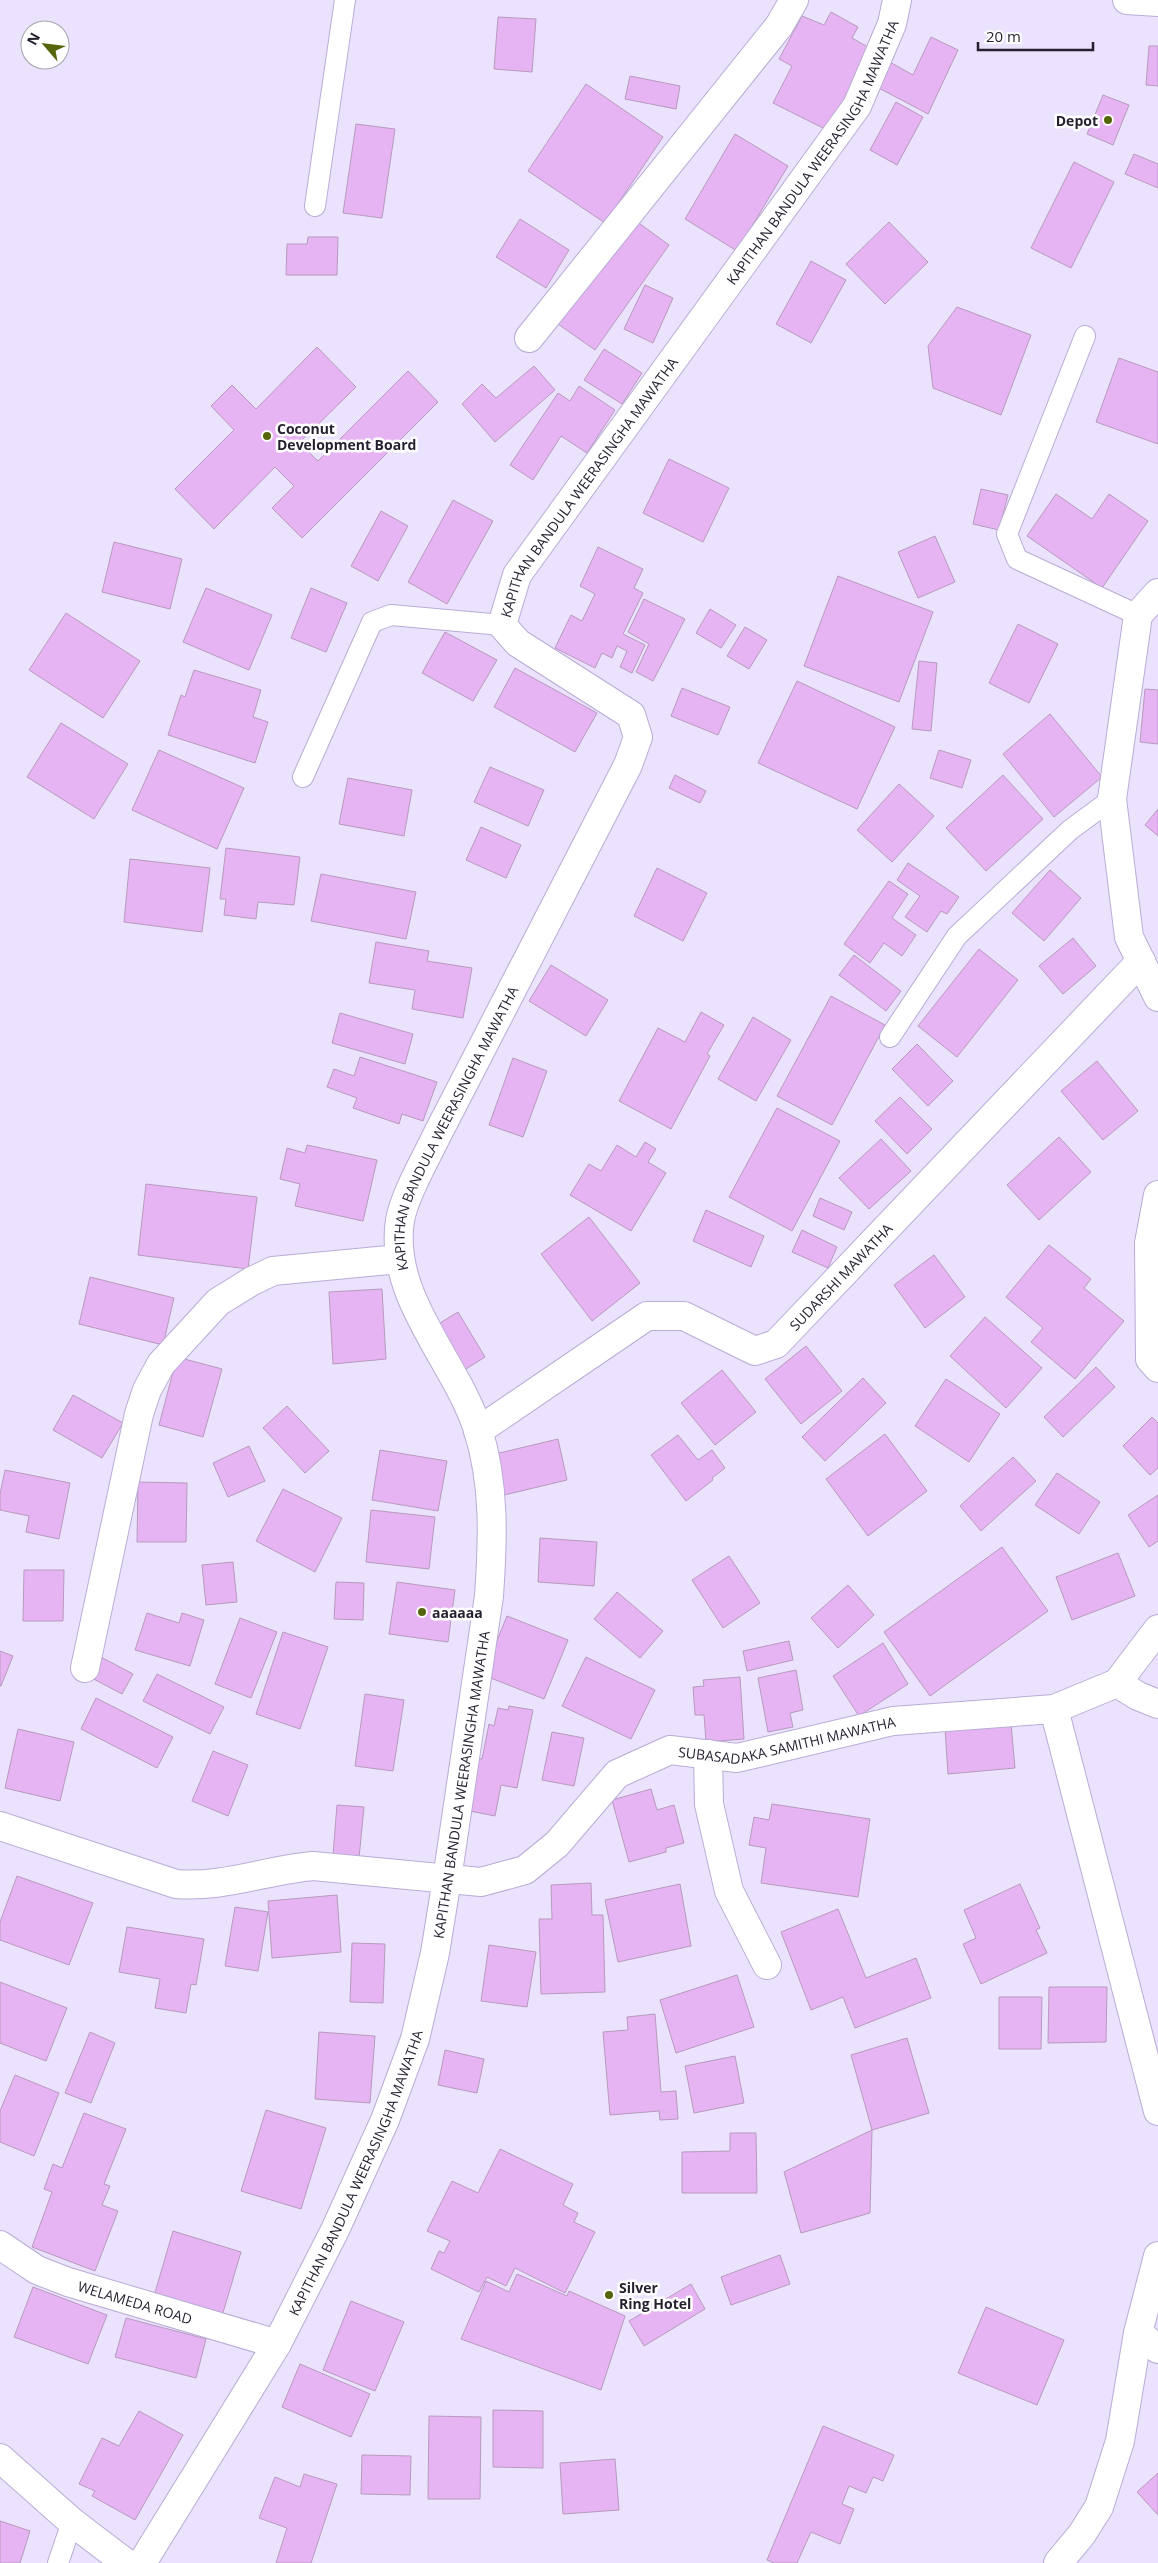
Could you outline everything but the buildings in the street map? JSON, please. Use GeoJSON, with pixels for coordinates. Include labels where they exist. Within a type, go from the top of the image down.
{"type":"FeatureCollection","features":[{"type":"Feature","properties":{"kind":"street"},"geometry":{"type":"LineString","coordinates":[[529,338],[779,26],[794,0]]}},
{"type":"Feature","properties":{"kind":"street","name":"KAPITHAN BANDULA WEERASINGHA MAWATHA"},"geometry":{"type":"LineString","coordinates":[[142,2563],[277,2344],[335,2230],[389,2111],[415,2039],[448,1879],[488,1606],[493,1540],[490,1485],[478,1431],[467,1402],[416,1305],[399,1259],[400,1220],[416,1178],[628,765],[638,737],[631,715],[518,643],[502,625],[517,575],[857,106],[892,24],[897,0]]}},
{"type":"Feature","properties":{"kind":"street"},"geometry":{"type":"LineString","coordinates":[[1127,0],[1158,2]]}},
{"type":"Feature","properties":{"kind":"street"},"geometry":{"type":"LineString","coordinates":[[1158,594],[1138,615],[1112,799],[1129,937],[1158,997]]}},
{"type":"Feature","properties":{"kind":"street","name":"SUDARSHI MAWATHA"},"geometry":{"type":"LineString","coordinates":[[478,1431],[647,1316],[684,1316],[755,1351],[776,1344],[1141,961]]}},
{"type":"Feature","properties":{"kind":"street"},"geometry":{"type":"LineString","coordinates":[[1158,1195],[1149,1243],[1150,1359],[1158,1368]]}},
{"type":"Feature","properties":{"kind":"street"},"geometry":{"type":"LineString","coordinates":[[85,1668],[139,1414],[147,1390],[161,1364],[218,1302],[252,1281],[273,1271],[399,1259]]}},
{"type":"Feature","properties":{"kind":"street"},"geometry":{"type":"LineString","coordinates":[[1158,1629],[1117,1683],[1138,1696],[1158,1704]]}},
{"type":"Feature","properties":{"kind":"street","name":"SUBASADAKA SAMITHI MAWATHA"},"geometry":{"type":"LineString","coordinates":[[0,1826],[176,1884],[202,1886],[289,1868],[313,1866],[481,1882],[525,1870],[557,1844],[617,1774],[670,1750],[738,1758],[806,1744],[893,1721],[1054,1709],[1117,1683]]}},
{"type":"Feature","properties":{"kind":"street"},"geometry":{"type":"LineString","coordinates":[[1054,1709],[1158,2110]]}},
{"type":"Feature","properties":{"kind":"street"},"geometry":{"type":"LineString","coordinates":[[708,1754],[709,1804],[729,1891],[767,1965]]}},
{"type":"Feature","properties":{"kind":"street","name":"WELAMEDA ROAD"},"geometry":{"type":"LineString","coordinates":[[0,2245],[37,2270],[68,2282],[277,2344]]}},
{"type":"Feature","properties":{"kind":"street"},"geometry":{"type":"LineString","coordinates":[[1058,2563],[1082,2534],[1099,2507],[1148,2341],[1158,2256]]}},
{"type":"Feature","properties":{"kind":"street"},"geometry":{"type":"LineString","coordinates":[[0,2458],[72,2522],[126,2563]]}},
{"type":"Feature","properties":{"kind":"lane"},"geometry":{"type":"LineString","coordinates":[[316,206],[345,0]]}},
{"type":"Feature","properties":{"kind":"lane"},"geometry":{"type":"LineString","coordinates":[[1085,336],[1007,534],[1017,559],[1138,615]]}},
{"type":"Feature","properties":{"kind":"lane"},"geometry":{"type":"LineString","coordinates":[[303,777],[372,622],[391,615],[502,625]]}},
{"type":"Feature","properties":{"kind":"lane"},"geometry":{"type":"LineString","coordinates":[[890,1037],[957,936],[1070,830],[1112,799]]}},
{"type":"Feature","properties":{"kind":"lane"},"geometry":{"type":"LineString","coordinates":[[58,2563],[72,2522]]}},
{"type":"Feature","properties":{"kind":"place","name":"Depot"},"geometry":{"type":"Point","coordinates":[1108,120]}},
{"type":"Feature","properties":{"kind":"place","name":"Coconut Development Board"},"geometry":{"type":"Point","coordinates":[267,436]}},
{"type":"Feature","properties":{"kind":"place","name":"aaaaaa"},"geometry":{"type":"Point","coordinates":[422,1612]}},
{"type":"Feature","properties":{"kind":"place","name":"Silver Ring Hotel"},"geometry":{"type":"Point","coordinates":[609,2295]}}]}
